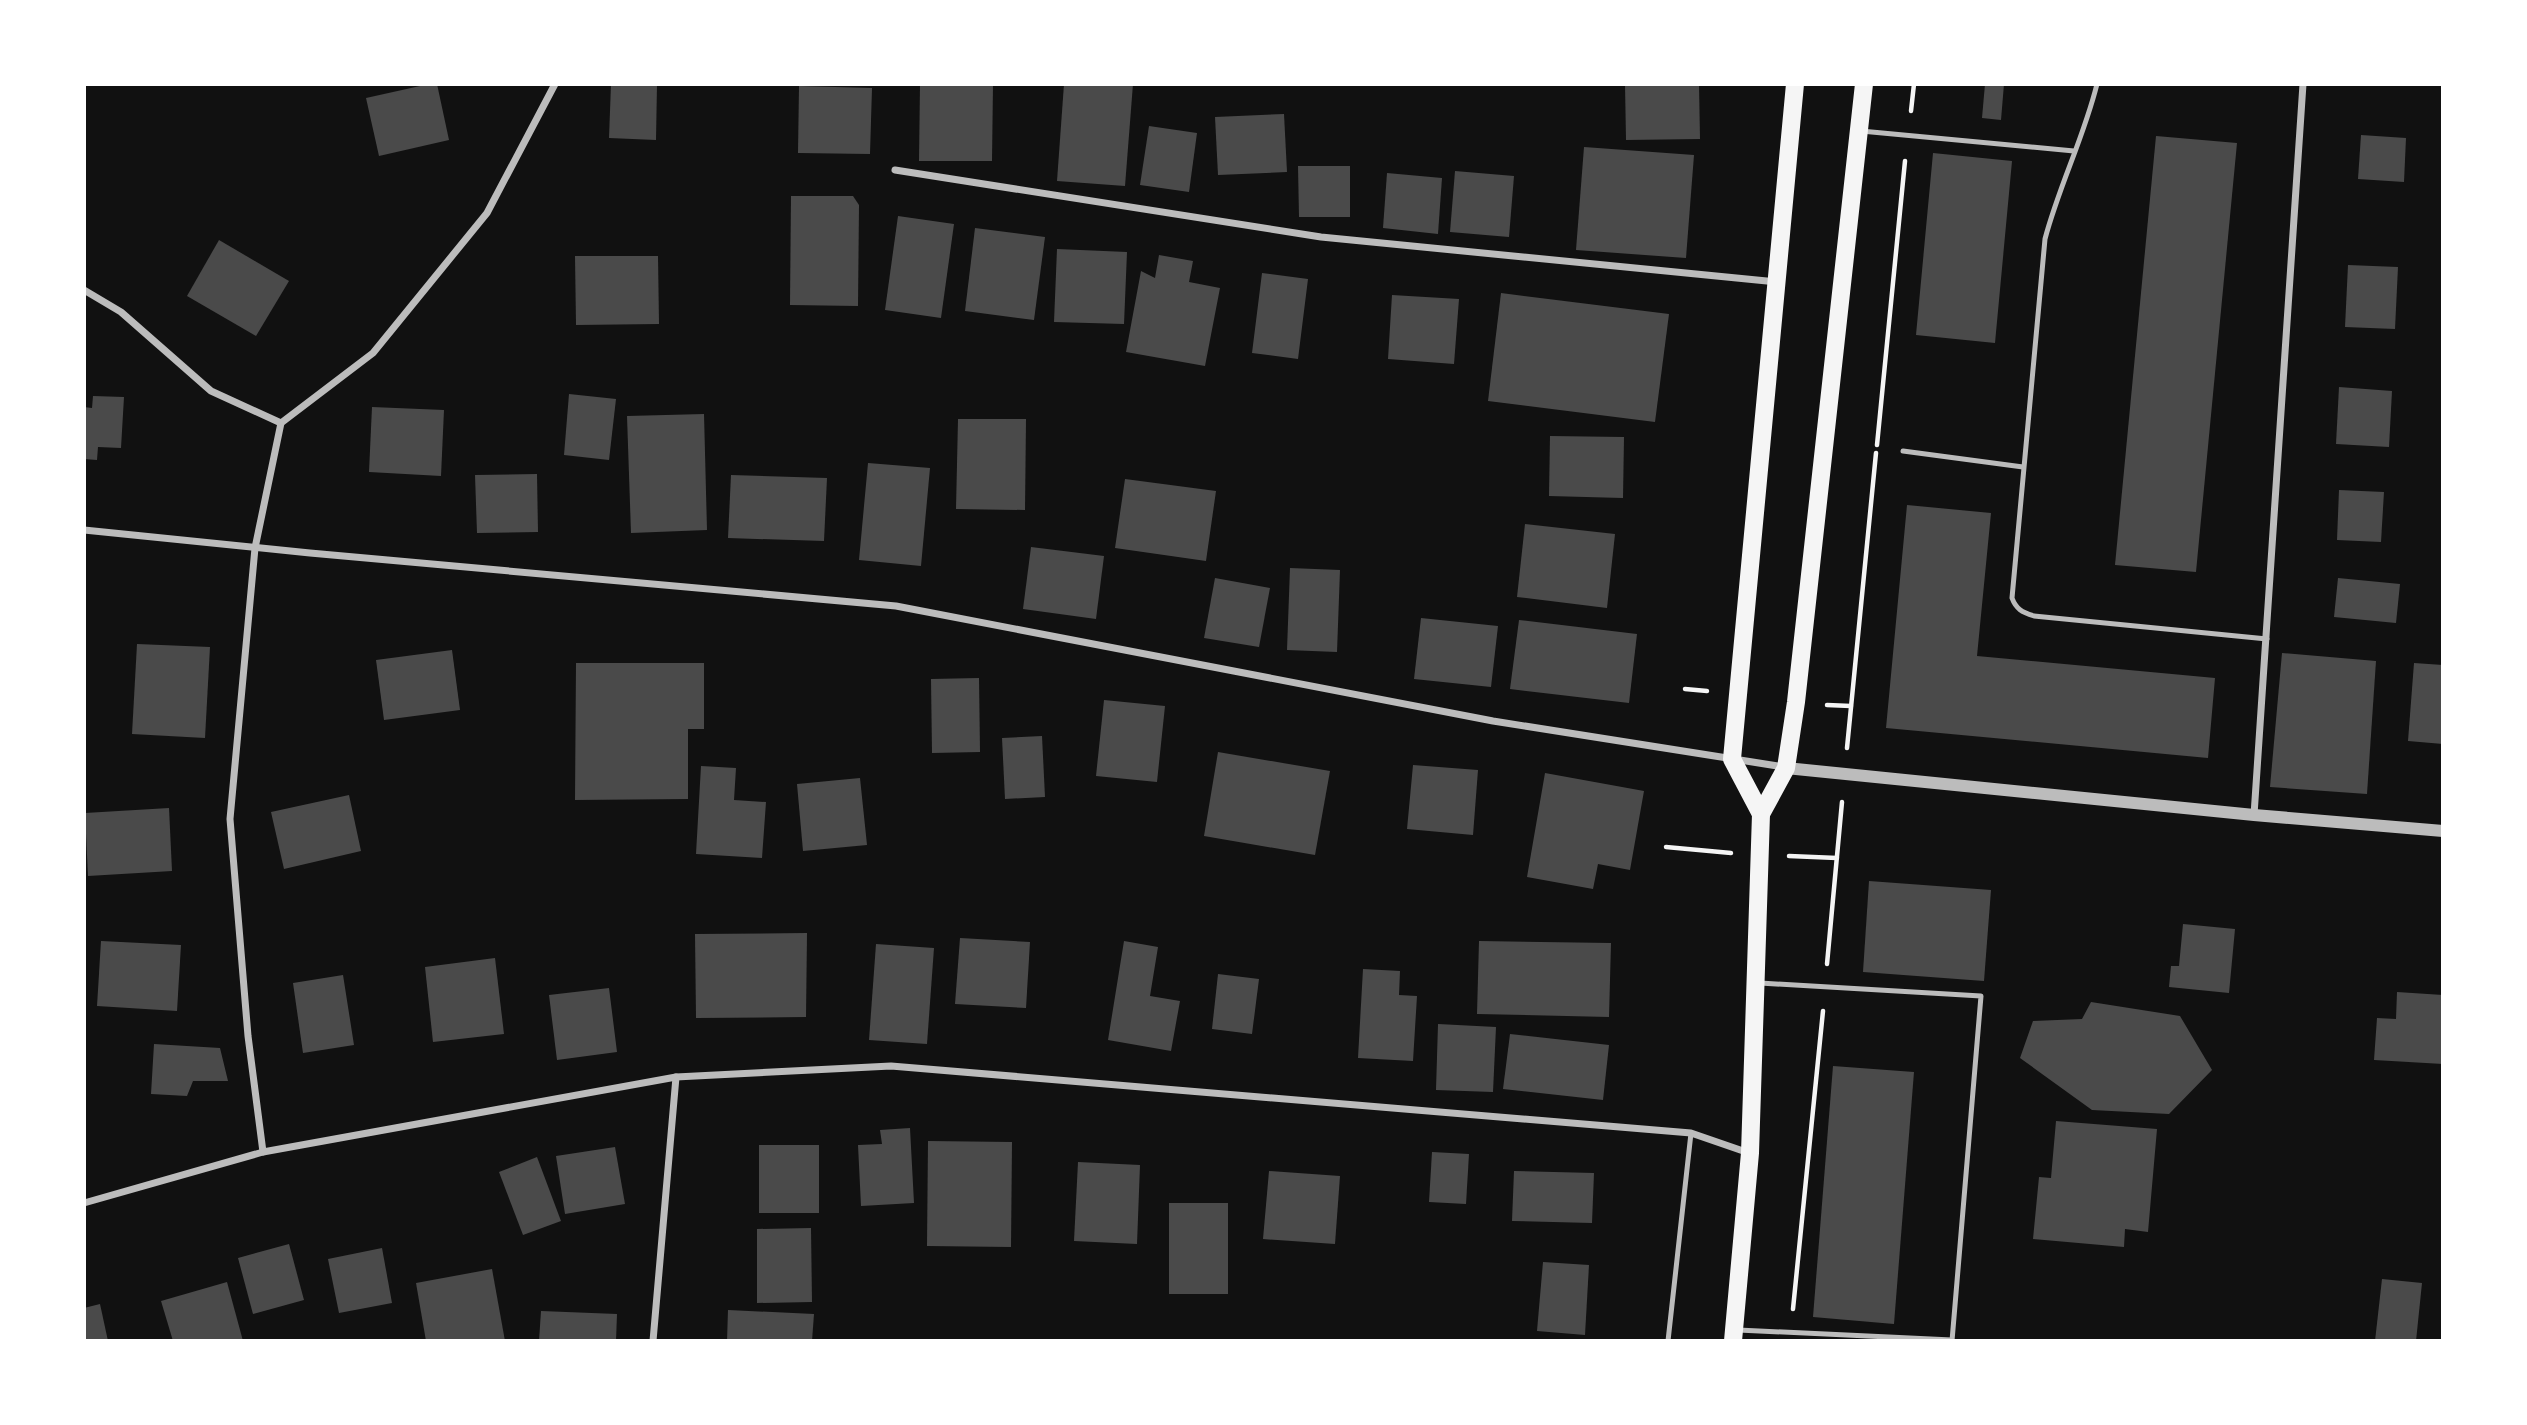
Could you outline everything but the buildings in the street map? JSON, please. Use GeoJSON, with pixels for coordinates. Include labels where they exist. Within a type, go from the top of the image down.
{"type":"FeatureCollection","features":[{"type":"Feature","properties":{"kind":"main road"},"geometry":{"type":"LineString","coordinates":[[1761,814],[1732,759],[1795,84]]}},
{"type":"Feature","properties":{"kind":"main road"},"geometry":{"type":"LineString","coordinates":[[1733,1335],[1750,1153],[1761,814],[1786,768],[1796,702],[1864,84]]}},
{"type":"Feature","properties":{"kind":"street"},"geometry":{"type":"LineString","coordinates":[[264,1152],[248,1036],[230,819],[255,548],[281,423],[373,353],[488,213],[555,84]]}},
{"type":"Feature","properties":{"kind":"street"},"geometry":{"type":"LineString","coordinates":[[2254,815],[2304,84]]}},
{"type":"Feature","properties":{"kind":"street"},"geometry":{"type":"LineString","coordinates":[[895,170],[1321,237],[1777,282]]}},
{"type":"Feature","properties":{"kind":"street"},"geometry":{"type":"LineString","coordinates":[[84,290],[121,312],[211,391],[281,423]]}},
{"type":"Feature","properties":{"kind":"street"},"geometry":{"type":"LineString","coordinates":[[84,530],[896,606],[1493,721],[1786,768],[2254,815],[2443,831]]}},
{"type":"Feature","properties":{"kind":"street"},"geometry":{"type":"LineString","coordinates":[[84,1203],[264,1152],[676,1077],[891,1066],[1690,1133],[1750,1153]]}},
{"type":"Feature","properties":{"kind":"street"},"geometry":{"type":"LineString","coordinates":[[653,1341],[676,1077]]}},
{"type":"Feature","properties":{"kind":"lane"},"geometry":{"type":"LineString","coordinates":[[2097,84],[2085,127],[2061,184],[2045,239],[2011,590],[2015,606],[2034,616],[2267,639]]}},
{"type":"Feature","properties":{"kind":"lane"},"geometry":{"type":"LineString","coordinates":[[1859,131],[2074,151]]}},
{"type":"Feature","properties":{"kind":"lane"},"geometry":{"type":"LineString","coordinates":[[1903,451],[2023,467]]}},
{"type":"Feature","properties":{"kind":"lane"},"geometry":{"type":"LineString","coordinates":[[1733,1335],[1791,1332],[1952,1341],[1981,996],[1757,982]]}},
{"type":"Feature","properties":{"kind":"lane"},"geometry":{"type":"LineString","coordinates":[[1668,1341],[1690,1133]]}},
{"type":"Feature","properties":{"kind":"path"},"geometry":{"type":"LineString","coordinates":[[1791,1332],[1914,84]]}}]}
